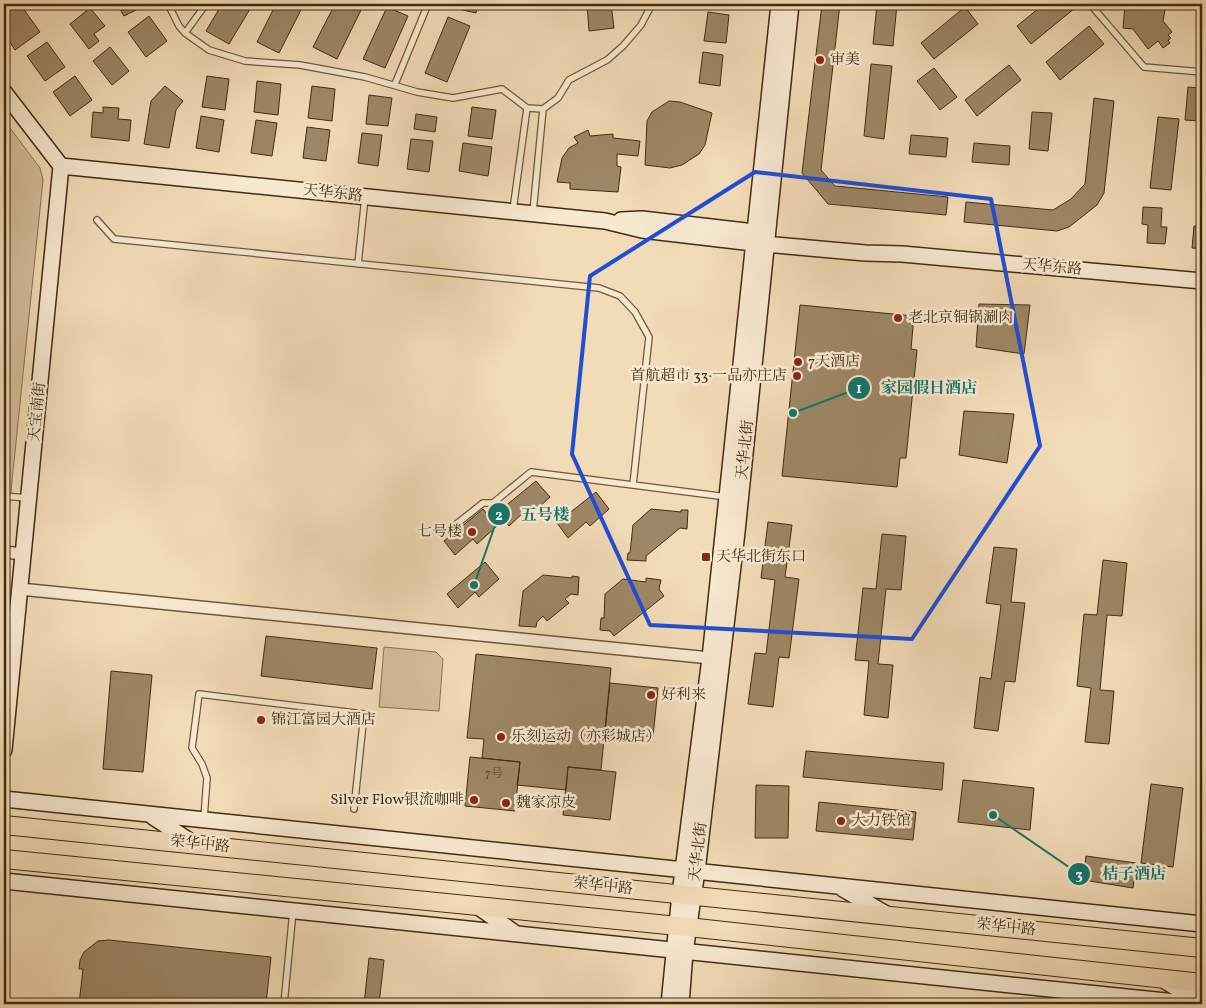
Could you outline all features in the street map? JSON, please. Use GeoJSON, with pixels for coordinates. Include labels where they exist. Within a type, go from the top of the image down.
{"type":"FeatureCollection","features":[{"type":"Feature","properties":{"kind":"main road","name":"荣华中路"},"geometry":{"type":"LineString","coordinates":[[4,825],[1202,948]]}},
{"type":"Feature","properties":{"kind":"main road"},"geometry":{"type":"LineString","coordinates":[[4,859],[683,927],[1202,983]]}},
{"type":"Feature","properties":{"kind":"street","name":"天华北街"},"geometry":{"type":"LineString","coordinates":[[680,951],[739,513],[779,4]]}},
{"type":"Feature","properties":{"kind":"street","name":"天华北街"},"geometry":{"type":"LineString","coordinates":[[690,870],[727,497],[792,4]]}},
{"type":"Feature","properties":{"kind":"street"},"geometry":{"type":"LineString","coordinates":[[4,92],[61,166]]}},
{"type":"Feature","properties":{"kind":"street","name":"天华东路"},"geometry":{"type":"LineString","coordinates":[[61,166],[605,221],[642,230],[866,243],[902,254],[1202,281]]}},
{"type":"Feature","properties":{"kind":"street","name":"天宝南街"},"geometry":{"type":"LineString","coordinates":[[4,750],[61,166]]}},
{"type":"Feature","properties":{"kind":"street"},"geometry":{"type":"LineString","coordinates":[[4,552],[23,554]]}},
{"type":"Feature","properties":{"kind":"street"},"geometry":{"type":"LineString","coordinates":[[20,588],[710,658]]}},
{"type":"Feature","properties":{"kind":"street"},"geometry":{"type":"LineString","coordinates":[[4,800],[1202,924]]}},
{"type":"Feature","properties":{"kind":"street"},"geometry":{"type":"LineString","coordinates":[[150,815],[196,845]]}},
{"type":"Feature","properties":{"kind":"street"},"geometry":{"type":"LineString","coordinates":[[4,881],[1195,1004]]}},
{"type":"Feature","properties":{"kind":"street"},"geometry":{"type":"LineString","coordinates":[[837,886],[889,916]]}},
{"type":"Feature","properties":{"kind":"street"},"geometry":{"type":"LineString","coordinates":[[477,906],[516,934]]}},
{"type":"Feature","properties":{"kind":"street"},"geometry":{"type":"LineString","coordinates":[[669,1004],[680,951]]}},
{"type":"Feature","properties":{"kind":"street"},"geometry":{"type":"LineString","coordinates":[[680,951],[681,1004]]}},
{"type":"Feature","properties":{"kind":"street"},"geometry":{"type":"LineString","coordinates":[[1162,979],[1202,1004]]}},
{"type":"Feature","properties":{"kind":"lane"},"geometry":{"type":"LineString","coordinates":[[168,4],[179,26],[185,33],[209,50],[245,61],[300,65],[365,77],[395,84],[417,92],[453,98],[502,89],[528,108],[543,109],[558,98],[569,80],[607,60],[623,46],[641,25],[652,4]]}},
{"type":"Feature","properties":{"kind":"lane"},"geometry":{"type":"LineString","coordinates":[[185,33],[206,4]]}},
{"type":"Feature","properties":{"kind":"lane"},"geometry":{"type":"LineString","coordinates":[[395,84],[428,4]]}},
{"type":"Feature","properties":{"kind":"lane"},"geometry":{"type":"LineString","coordinates":[[1090,4],[1144,67],[1202,72]]}},
{"type":"Feature","properties":{"kind":"lane"},"geometry":{"type":"LineString","coordinates":[[513,212],[528,108]]}},
{"type":"Feature","properties":{"kind":"lane"},"geometry":{"type":"LineString","coordinates":[[533,214],[543,109]]}},
{"type":"Feature","properties":{"kind":"lane"},"geometry":{"type":"LineString","coordinates":[[358,264],[366,197]]}},
{"type":"Feature","properties":{"kind":"lane"},"geometry":{"type":"LineString","coordinates":[[97,220],[114,239],[599,288],[620,296],[635,312],[649,337],[633,485]]}},
{"type":"Feature","properties":{"kind":"lane"},"geometry":{"type":"LineString","coordinates":[[449,530],[482,503],[493,503],[531,472],[727,497]]}},
{"type":"Feature","properties":{"kind":"lane"},"geometry":{"type":"LineString","coordinates":[[4,496],[28,498]]}},
{"type":"Feature","properties":{"kind":"lane"},"geometry":{"type":"LineString","coordinates":[[204,820],[207,778],[202,764],[192,748],[199,694],[364,714],[354,809]]}},
{"type":"Feature","properties":{"kind":"lane"},"geometry":{"type":"LineString","coordinates":[[284,1004],[293,911]]}},
{"type":"Feature","properties":{"kind":"highlighted area"},"geometry":{"type":"Polygon","coordinates":[[[755,172],[991,199],[1040,446],[912,639],[650,625],[572,454],[590,276],[755,172]]]}},
{"type":"Feature","properties":{"kind":"shaded area"},"geometry":{"type":"Polygon","coordinates":[[[4,120],[40,168],[43,180],[4,559],[4,120]]]}},
{"type":"Feature","properties":{"kind":"shaded area"},"geometry":{"type":"Polygon","coordinates":[[[384,647],[436,652],[443,659],[439,711],[379,707],[384,647]]]}},
{"type":"Feature","properties":{"kind":"building"},"geometry":{"type":"Polygon","coordinates":[[[13,4],[20,4],[40,32],[15,50],[4,33],[4,11],[13,4]]]}},
{"type":"Feature","properties":{"kind":"building"},"geometry":{"type":"Polygon","coordinates":[[[117,4],[148,4],[124,16],[117,4]]]}},
{"type":"Feature","properties":{"kind":"building"},"geometry":{"type":"Polygon","coordinates":[[[222,4],[253,4],[229,44],[206,31],[222,4]]]}},
{"type":"Feature","properties":{"kind":"building"},"geometry":{"type":"Polygon","coordinates":[[[276,4],[304,4],[279,53],[257,42],[276,4]]]}},
{"type":"Feature","properties":{"kind":"building"},"geometry":{"type":"Polygon","coordinates":[[[335,4],[353,4],[362,8],[337,59],[313,47],[335,4]]]}},
{"type":"Feature","properties":{"kind":"building"},"geometry":{"type":"Polygon","coordinates":[[[455,4],[478,4],[476,13],[454,8],[455,4]]]}},
{"type":"Feature","properties":{"kind":"building"},"geometry":{"type":"Polygon","coordinates":[[[587,4],[611,4],[614,28],[589,31],[587,4]]]}},
{"type":"Feature","properties":{"kind":"building"},"geometry":{"type":"Polygon","coordinates":[[[822,4],[840,4],[821,170],[835,186],[948,197],[946,215],[828,204],[802,173],[822,4]]]}},
{"type":"Feature","properties":{"kind":"building"},"geometry":{"type":"Polygon","coordinates":[[[877,4],[897,4],[893,46],[873,44],[877,4]]]}},
{"type":"Feature","properties":{"kind":"building"},"geometry":{"type":"Polygon","coordinates":[[[1044,4],[1072,4],[1075,8],[1031,44],[1017,26],[1044,4]]]}},
{"type":"Feature","properties":{"kind":"building"},"geometry":{"type":"Polygon","coordinates":[[[1125,4],[1172,4],[1165,10],[1163,21],[1172,32],[1168,35],[1171,38],[1168,40],[1170,43],[1163,48],[1158,41],[1148,49],[1133,29],[1123,28],[1125,4]]]}},
{"type":"Feature","properties":{"kind":"building"},"geometry":{"type":"Polygon","coordinates":[[[387,7],[408,16],[385,68],[363,59],[387,7]]]}},
{"type":"Feature","properties":{"kind":"building"},"geometry":{"type":"Polygon","coordinates":[[[965,7],[978,24],[934,59],[921,43],[965,7]]]}},
{"type":"Feature","properties":{"kind":"building"},"geometry":{"type":"Polygon","coordinates":[[[90,8],[105,26],[94,34],[99,41],[89,49],[70,24],[90,8]]]}},
{"type":"Feature","properties":{"kind":"building"},"geometry":{"type":"Polygon","coordinates":[[[708,12],[729,15],[726,43],[704,41],[708,12]]]}},
{"type":"Feature","properties":{"kind":"building"},"geometry":{"type":"Polygon","coordinates":[[[149,16],[167,41],[146,57],[128,32],[149,16]]]}},
{"type":"Feature","properties":{"kind":"building"},"geometry":{"type":"Polygon","coordinates":[[[448,17],[470,26],[447,82],[425,73],[448,17]]]}},
{"type":"Feature","properties":{"kind":"building"},"geometry":{"type":"Polygon","coordinates":[[[1089,26],[1104,44],[1060,80],[1046,62],[1089,26]]]}},
{"type":"Feature","properties":{"kind":"building"},"geometry":{"type":"Polygon","coordinates":[[[47,42],[65,67],[45,81],[27,56],[47,42]]]}},
{"type":"Feature","properties":{"kind":"building"},"geometry":{"type":"Polygon","coordinates":[[[110,47],[129,71],[112,85],[93,61],[110,47]]]}},
{"type":"Feature","properties":{"kind":"building"},"geometry":{"type":"Polygon","coordinates":[[[703,52],[723,55],[720,86],[699,83],[703,52]]]}},
{"type":"Feature","properties":{"kind":"building"},"geometry":{"type":"Polygon","coordinates":[[[871,64],[892,66],[884,139],[864,136],[871,64]]]}},
{"type":"Feature","properties":{"kind":"building"},"geometry":{"type":"Polygon","coordinates":[[[1009,65],[1021,80],[977,116],[965,100],[1009,65]]]}},
{"type":"Feature","properties":{"kind":"building"},"geometry":{"type":"Polygon","coordinates":[[[934,68],[957,97],[940,110],[917,81],[934,68]]]}},
{"type":"Feature","properties":{"kind":"building"},"geometry":{"type":"Polygon","coordinates":[[[75,76],[92,100],[70,116],[53,92],[75,76]]]}},
{"type":"Feature","properties":{"kind":"building"},"geometry":{"type":"Polygon","coordinates":[[[207,76],[229,79],[225,110],[202,107],[207,76]]]}},
{"type":"Feature","properties":{"kind":"building"},"geometry":{"type":"Polygon","coordinates":[[[257,81],[281,84],[278,115],[254,112],[257,81]]]}},
{"type":"Feature","properties":{"kind":"building"},"geometry":{"type":"Polygon","coordinates":[[[165,86],[183,101],[176,110],[169,148],[144,144],[151,101],[165,86]]]}},
{"type":"Feature","properties":{"kind":"building"},"geometry":{"type":"Polygon","coordinates":[[[312,86],[335,89],[332,121],[308,118],[312,86]]]}},
{"type":"Feature","properties":{"kind":"building"},"geometry":{"type":"Polygon","coordinates":[[[1188,87],[1199,88],[1199,91],[1202,91],[1200,121],[1185,120],[1188,87]]]}},
{"type":"Feature","properties":{"kind":"building"},"geometry":{"type":"Polygon","coordinates":[[[369,95],[392,98],[388,126],[366,124],[369,95]]]}},
{"type":"Feature","properties":{"kind":"building"},"geometry":{"type":"Polygon","coordinates":[[[1094,98],[1114,101],[1104,193],[1097,205],[1069,227],[1057,231],[964,222],[966,202],[1053,210],[1071,199],[1085,184],[1094,98]]]}},
{"type":"Feature","properties":{"kind":"building"},"geometry":{"type":"Polygon","coordinates":[[[669,101],[680,102],[712,113],[705,145],[699,154],[682,165],[670,168],[645,165],[647,121],[652,112],[669,101]]]}},
{"type":"Feature","properties":{"kind":"building"},"geometry":{"type":"Polygon","coordinates":[[[103,107],[119,108],[118,119],[131,120],[129,141],[91,137],[93,112],[103,113],[103,107]]]}},
{"type":"Feature","properties":{"kind":"building"},"geometry":{"type":"Polygon","coordinates":[[[472,107],[496,110],[492,139],[468,136],[472,107]]]}},
{"type":"Feature","properties":{"kind":"building"},"geometry":{"type":"Polygon","coordinates":[[[1032,112],[1052,113],[1048,151],[1029,149],[1032,112]]]}},
{"type":"Feature","properties":{"kind":"building"},"geometry":{"type":"Polygon","coordinates":[[[416,114],[437,117],[435,132],[414,129],[416,114]]]}},
{"type":"Feature","properties":{"kind":"building"},"geometry":{"type":"Polygon","coordinates":[[[201,116],[224,120],[219,152],[196,148],[201,116]]]}},
{"type":"Feature","properties":{"kind":"building"},"geometry":{"type":"Polygon","coordinates":[[[1158,117],[1179,119],[1171,190],[1150,188],[1158,117]]]}},
{"type":"Feature","properties":{"kind":"building"},"geometry":{"type":"Polygon","coordinates":[[[256,120],[277,123],[272,156],[251,153],[256,120]]]}},
{"type":"Feature","properties":{"kind":"building"},"geometry":{"type":"Polygon","coordinates":[[[307,127],[330,130],[326,161],[303,158],[307,127]]]}},
{"type":"Feature","properties":{"kind":"building"},"geometry":{"type":"Polygon","coordinates":[[[588,130],[590,136],[613,134],[613,138],[640,141],[638,156],[617,154],[617,166],[621,167],[618,192],[570,189],[570,183],[557,182],[562,158],[569,148],[578,143],[574,137],[588,130]]]}},
{"type":"Feature","properties":{"kind":"building"},"geometry":{"type":"Polygon","coordinates":[[[362,133],[382,135],[378,166],[358,163],[362,133]]]}},
{"type":"Feature","properties":{"kind":"building"},"geometry":{"type":"Polygon","coordinates":[[[911,135],[948,138],[946,157],[909,154],[911,135]]]}},
{"type":"Feature","properties":{"kind":"building"},"geometry":{"type":"Polygon","coordinates":[[[411,139],[433,141],[429,172],[407,169],[411,139]]]}},
{"type":"Feature","properties":{"kind":"building"},"geometry":{"type":"Polygon","coordinates":[[[463,143],[492,147],[488,176],[459,171],[463,143]]]}},
{"type":"Feature","properties":{"kind":"building"},"geometry":{"type":"Polygon","coordinates":[[[974,143],[1010,146],[1009,165],[972,162],[974,143]]]}},
{"type":"Feature","properties":{"kind":"building"},"geometry":{"type":"Polygon","coordinates":[[[1143,207],[1162,208],[1161,227],[1167,227],[1165,244],[1147,243],[1148,225],[1142,224],[1143,207]]]}},
{"type":"Feature","properties":{"kind":"building"},"geometry":{"type":"Polygon","coordinates":[[[1194,226],[1202,227],[1202,249],[1192,248],[1194,226]]]}},
{"type":"Feature","properties":{"kind":"building"},"geometry":{"type":"Polygon","coordinates":[[[979,304],[1030,305],[1024,354],[976,347],[979,304]]]}},
{"type":"Feature","properties":{"kind":"building"},"geometry":{"type":"Polygon","coordinates":[[[800,305],[914,316],[911,349],[917,350],[906,458],[900,458],[897,487],[782,476],[800,305]]]}},
{"type":"Feature","properties":{"kind":"building"},"geometry":{"type":"Polygon","coordinates":[[[964,411],[1014,414],[1007,463],[959,455],[964,411]]]}},
{"type":"Feature","properties":{"kind":"building"},"geometry":{"type":"Polygon","coordinates":[[[536,481],[550,497],[530,515],[526,510],[509,526],[498,512],[536,481]]]}},
{"type":"Feature","properties":{"kind":"building"},"geometry":{"type":"Polygon","coordinates":[[[596,492],[609,509],[590,526],[586,522],[568,538],[557,523],[596,492]]]}},
{"type":"Feature","properties":{"kind":"building","name":"七号楼"},"geometry":{"type":"Polygon","coordinates":[[[483,509],[497,526],[477,544],[473,539],[455,555],[444,541],[483,509]]]}},
{"type":"Feature","properties":{"kind":"building"},"geometry":{"type":"Polygon","coordinates":[[[651,509],[681,512],[681,510],[688,510],[687,529],[680,528],[646,556],[646,561],[627,560],[628,553],[630,553],[633,525],[651,509]]]}},
{"type":"Feature","properties":{"kind":"building"},"geometry":{"type":"Polygon","coordinates":[[[768,522],[792,525],[785,577],[799,579],[789,658],[779,657],[773,707],[748,704],[755,653],[766,654],[775,580],[761,578],[768,522]]]}},
{"type":"Feature","properties":{"kind":"building"},"geometry":{"type":"Polygon","coordinates":[[[882,534],[906,536],[901,590],[886,589],[878,664],[893,665],[888,718],[864,715],[869,661],[855,660],[863,588],[876,589],[882,534]]]}},
{"type":"Feature","properties":{"kind":"building"},"geometry":{"type":"Polygon","coordinates":[[[994,547],[1017,549],[1011,602],[1025,603],[1015,682],[1005,681],[998,731],[974,728],[980,677],[991,679],[1001,605],[986,603],[994,547]]]}},
{"type":"Feature","properties":{"kind":"building"},"geometry":{"type":"Polygon","coordinates":[[[1103,560],[1127,563],[1122,616],[1107,615],[1100,690],[1114,691],[1109,744],[1085,742],[1091,688],[1077,686],[1084,614],[1097,615],[1103,560]]]}},
{"type":"Feature","properties":{"kind":"building"},"geometry":{"type":"Polygon","coordinates":[[[485,562],[499,579],[479,597],[475,592],[458,608],[447,594],[485,562]]]}},
{"type":"Feature","properties":{"kind":"building"},"geometry":{"type":"Polygon","coordinates":[[[543,575],[579,577],[578,595],[571,594],[565,599],[569,603],[547,621],[543,616],[537,622],[536,627],[519,626],[523,591],[543,575]]]}},
{"type":"Feature","properties":{"kind":"building"},"geometry":{"type":"Polygon","coordinates":[[[646,578],[661,580],[659,589],[664,596],[614,636],[610,631],[600,630],[601,618],[604,618],[605,594],[623,579],[646,582],[646,578]]]}},
{"type":"Feature","properties":{"kind":"building"},"geometry":{"type":"Polygon","coordinates":[[[266,636],[377,648],[372,689],[261,676],[266,636]]]}},
{"type":"Feature","properties":{"kind":"building"},"geometry":{"type":"Polygon","coordinates":[[[476,654],[611,668],[601,770],[568,767],[566,790],[517,785],[520,762],[482,758],[484,739],[467,738],[476,654]]]}},
{"type":"Feature","properties":{"kind":"building"},"geometry":{"type":"Polygon","coordinates":[[[111,671],[152,675],[143,772],[103,769],[111,671]]]}},
{"type":"Feature","properties":{"kind":"building"},"geometry":{"type":"Polygon","coordinates":[[[610,683],[658,688],[653,737],[605,732],[610,683]]]}},
{"type":"Feature","properties":{"kind":"building"},"geometry":{"type":"Polygon","coordinates":[[[806,751],[944,763],[942,790],[803,777],[806,751]]]}},
{"type":"Feature","properties":{"kind":"building"},"geometry":{"type":"Polygon","coordinates":[[[470,757],[520,762],[515,811],[465,806],[470,757]]]}},
{"type":"Feature","properties":{"kind":"building"},"geometry":{"type":"Polygon","coordinates":[[[568,767],[616,772],[610,820],[563,815],[568,767]]]}},
{"type":"Feature","properties":{"kind":"building"},"geometry":{"type":"Polygon","coordinates":[[[963,780],[1034,788],[1030,830],[958,822],[963,780]]]}},
{"type":"Feature","properties":{"kind":"building"},"geometry":{"type":"Polygon","coordinates":[[[1151,784],[1183,788],[1173,867],[1141,863],[1151,784]]]}},
{"type":"Feature","properties":{"kind":"building"},"geometry":{"type":"Polygon","coordinates":[[[756,785],[789,786],[788,838],[755,838],[756,785]]]}},
{"type":"Feature","properties":{"kind":"building"},"geometry":{"type":"Polygon","coordinates":[[[819,802],[916,812],[913,840],[816,831],[819,802]]]}},
{"type":"Feature","properties":{"kind":"building"},"geometry":{"type":"Polygon","coordinates":[[[1086,856],[1136,863],[1133,888],[1083,880],[1086,856]]]}},
{"type":"Feature","properties":{"kind":"building"},"geometry":{"type":"Polygon","coordinates":[[[109,940],[271,957],[266,1004],[79,1004],[83,969],[79,969],[80,960],[84,952],[98,941],[109,940]]]}},
{"type":"Feature","properties":{"kind":"building"},"geometry":{"type":"Polygon","coordinates":[[[369,958],[384,960],[379,1004],[364,1004],[369,958]]]}},
{"type":"Feature","properties":{"kind":"place","name":"审美"},"geometry":{"type":"Point","coordinates":[820,60]}},
{"type":"Feature","properties":{"kind":"place","name":"老北京铜锅涮肉"},"geometry":{"type":"Point","coordinates":[898,318]}},
{"type":"Feature","properties":{"kind":"place","name":"7天酒店"},"geometry":{"type":"Point","coordinates":[798,362]}},
{"type":"Feature","properties":{"kind":"place","name":"首航超市 33·一品亦庄店"},"geometry":{"type":"Point","coordinates":[797,376]}},
{"type":"Feature","properties":{"kind":"place","name":"家园假日酒店"},"geometry":{"type":"Point","coordinates":[793,413]}},
{"type":"Feature","properties":{"kind":"place","name":"七号楼"},"geometry":{"type":"Point","coordinates":[472,532]}},
{"type":"Feature","properties":{"kind":"place","name":"天华北街东口"},"geometry":{"type":"Point","coordinates":[706,557]}},
{"type":"Feature","properties":{"kind":"place","name":"五号楼"},"geometry":{"type":"Point","coordinates":[474,585]}},
{"type":"Feature","properties":{"kind":"place","name":"好利来"},"geometry":{"type":"Point","coordinates":[651,695]}},
{"type":"Feature","properties":{"kind":"place","name":"锦江富园大酒店"},"geometry":{"type":"Point","coordinates":[261,720]}},
{"type":"Feature","properties":{"kind":"place","name":"乐刻运动（亦彩城店）"},"geometry":{"type":"Point","coordinates":[501,737]}},
{"type":"Feature","properties":{"kind":"place","name":"Silver Flow银流咖啡"},"geometry":{"type":"Point","coordinates":[474,800]}},
{"type":"Feature","properties":{"kind":"place","name":"魏家凉皮"},"geometry":{"type":"Point","coordinates":[506,803]}},
{"type":"Feature","properties":{"kind":"place","name":"桔子酒店"},"geometry":{"type":"Point","coordinates":[993,815]}},
{"type":"Feature","properties":{"kind":"place","name":"大力铁馆"},"geometry":{"type":"Point","coordinates":[841,821]}}]}
